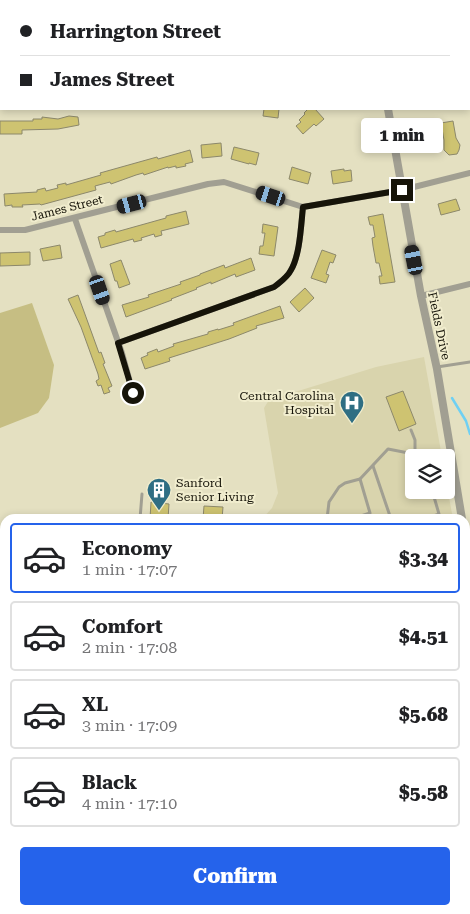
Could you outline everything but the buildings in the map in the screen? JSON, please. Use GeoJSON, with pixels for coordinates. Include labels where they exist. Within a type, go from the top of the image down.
{"type":"FeatureCollection","features":[{"type":"Feature","properties":{"kind":"street","name":"Fields Drive"},"geometry":{"type":"LineString","coordinates":[[388,110],[421,296],[436,368],[447,449]]}},
{"type":"Feature","properties":{"kind":"street","name":"James Street"},"geometry":{"type":"LineString","coordinates":[[0,230],[25,230],[208,184],[224,182],[303,207],[402,190],[470,173]]}},
{"type":"Feature","properties":{"kind":"street"},"geometry":{"type":"LineString","coordinates":[[118,343],[274,287],[284,280],[292,270],[296,257],[303,207]]}},
{"type":"Feature","properties":{"kind":"street"},"geometry":{"type":"LineString","coordinates":[[75,218],[133,393]]}},
{"type":"Feature","properties":{"kind":"street"},"geometry":{"type":"LineString","coordinates":[[421,296],[470,284]]}},
{"type":"Feature","properties":{"kind":"street","name":"Fields Drive"},"geometry":{"type":"LineString","coordinates":[[455,488],[461,514]]}},
{"type":"Feature","properties":{"kind":"lane"},"geometry":{"type":"LineString","coordinates":[[436,368],[470,362]]}},
{"type":"Feature","properties":{"kind":"lane"},"geometry":{"type":"LineString","coordinates":[[411,430],[415,440],[415,449]]}},
{"type":"Feature","properties":{"kind":"lane"},"geometry":{"type":"LineString","coordinates":[[327,514],[329,502],[339,487],[345,483],[360,479],[388,449],[405,453]]}},
{"type":"Feature","properties":{"kind":"lane"},"geometry":{"type":"LineString","coordinates":[[373,466],[389,514]]}},
{"type":"Feature","properties":{"kind":"lane"},"geometry":{"type":"LineString","coordinates":[[360,479],[370,513],[367,514]]}},
{"type":"Feature","properties":{"kind":"lane"},"geometry":{"type":"LineString","coordinates":[[140,514],[142,494]]}},
{"type":"Feature","properties":{"kind":"lane"},"geometry":{"type":"LineString","coordinates":[[435,499],[439,514]]}},
{"type":"Feature","properties":{"kind":"shaded area"},"geometry":{"type":"Polygon","coordinates":[[[32,303],[54,365],[49,398],[38,413],[0,428],[0,313],[32,303]]]}},
{"type":"Feature","properties":{"kind":"shaded area","name":"Central Carolina Hospital"},"geometry":{"type":"Polygon","coordinates":[[[424,357],[441,449],[405,449],[405,499],[449,499],[452,514],[267,514],[272,508],[278,493],[264,408],[269,400],[376,367],[424,357]]]}},
{"type":"Feature","properties":{"kind":"waterway"},"geometry":{"type":"LineString","coordinates":[[452,398],[466,421],[470,434]]}},
{"type":"Feature","properties":{"kind":"place","name":"Central Carolina Hospital"},"geometry":{"type":"Point","coordinates":[352,424]}},
{"type":"Feature","properties":{"kind":"place","name":"Sanford Senior Living"},"geometry":{"type":"Point","coordinates":[159,511]}},
{"type":"Feature","properties":{"kind":"route"},"geometry":{"type":"LineString","coordinates":[[133,393],[118,343],[274,287],[284,280],[292,270],[296,257],[303,207],[402,190]]}}]}
